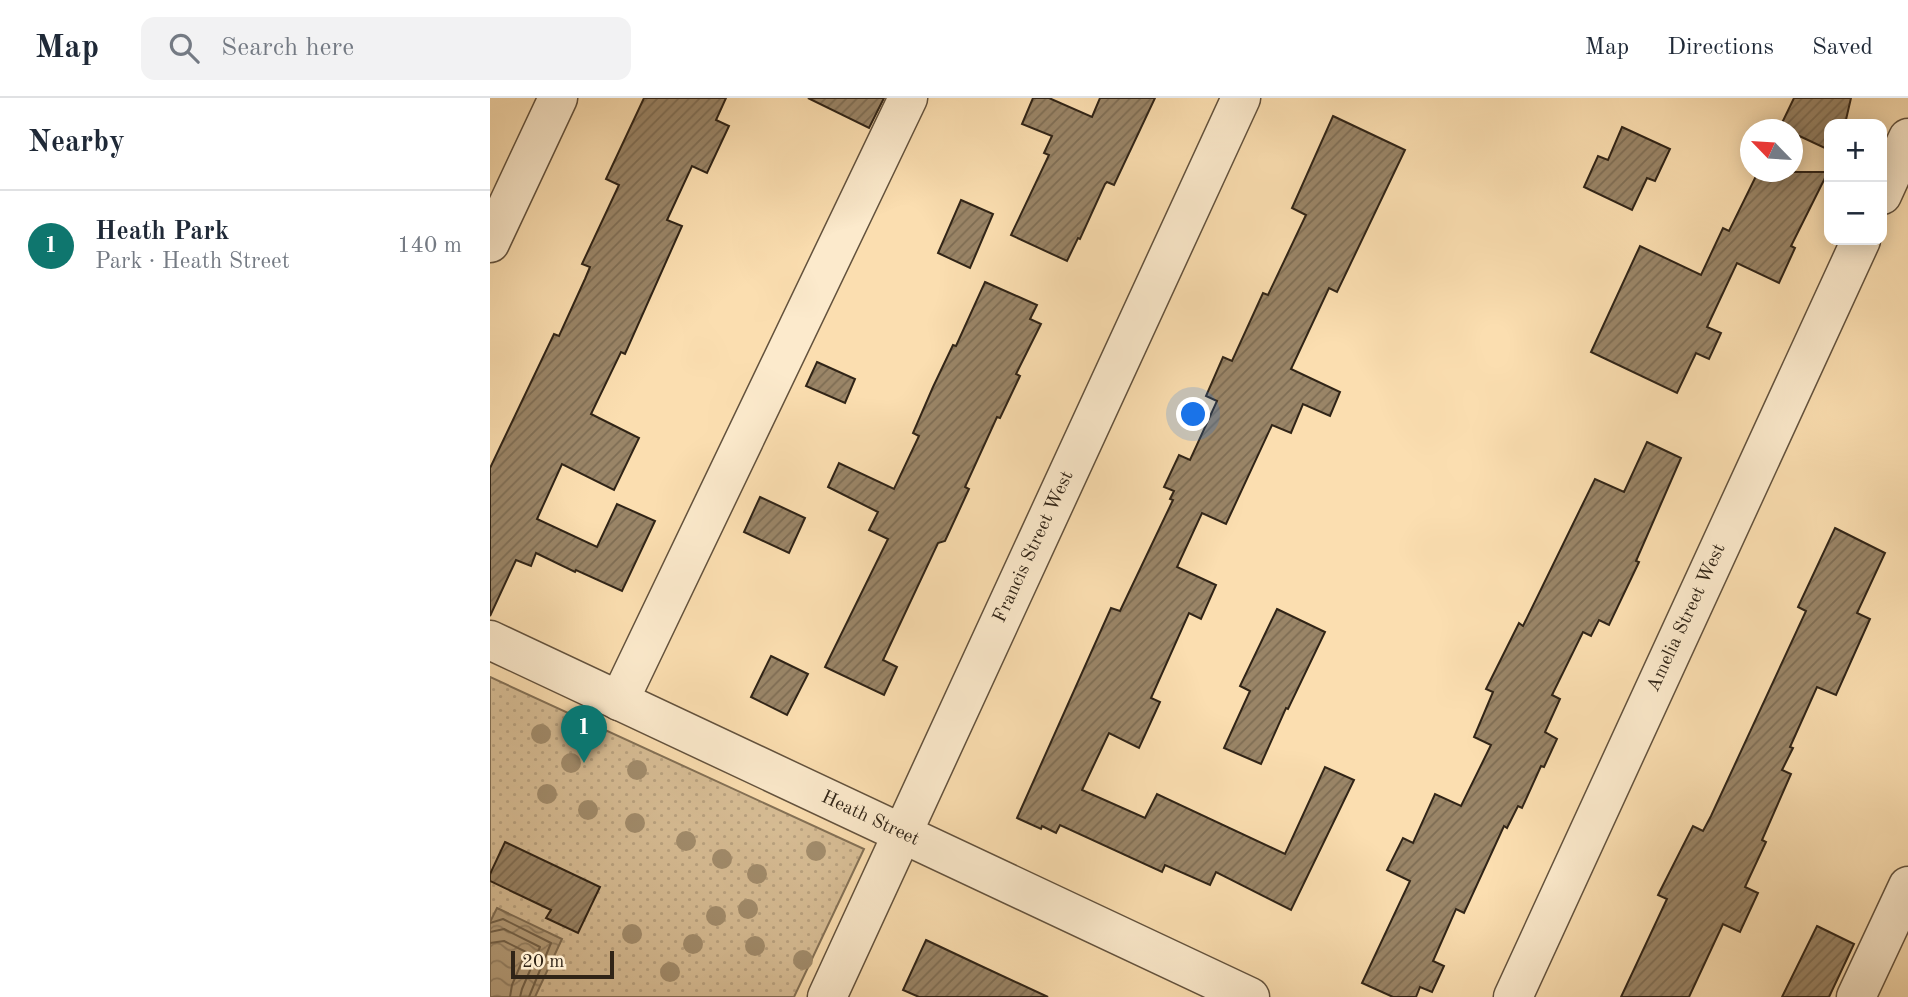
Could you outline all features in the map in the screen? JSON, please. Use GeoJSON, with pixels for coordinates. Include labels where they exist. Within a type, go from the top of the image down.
{"type":"FeatureCollection","features":[{"type":"Feature","properties":{"kind":"street"},"geometry":{"type":"LineString","coordinates":[[490,243],[558,98]]}},
{"type":"Feature","properties":{"kind":"street"},"geometry":{"type":"LineString","coordinates":[[619,701],[908,98]]}},
{"type":"Feature","properties":{"kind":"street","name":"Francis Street West"},"geometry":{"type":"LineString","coordinates":[[827,997],[1241,98]]}},
{"type":"Feature","properties":{"kind":"street"},"geometry":{"type":"LineString","coordinates":[[1887,184],[1908,138]]}},
{"type":"Feature","properties":{"kind":"street","name":"Amelia Street West"},"geometry":{"type":"LineString","coordinates":[[1513,997],[1859,245]]}},
{"type":"Feature","properties":{"kind":"street","name":"Heath Street"},"geometry":{"type":"LineString","coordinates":[[490,640],[1250,997]]}},
{"type":"Feature","properties":{"kind":"street"},"geometry":{"type":"LineString","coordinates":[[1856,997],[1908,886]]}},
{"type":"Feature","properties":{"kind":"shaded area"},"geometry":{"type":"Polygon","coordinates":[[[490,677],[864,849],[794,997],[490,997],[490,677]]]}},
{"type":"Feature","properties":{"kind":"water"},"geometry":{"type":"Polygon","coordinates":[[[497,908],[562,939],[535,997],[490,997],[490,922],[497,908]]]}},
{"type":"Feature","properties":{"kind":"building"},"geometry":{"type":"Polygon","coordinates":[[[644,98],[726,98],[716,120],[729,126],[707,173],[692,166],[667,220],[682,226],[625,354],[621,352],[591,414],[639,438],[614,490],[562,464],[537,519],[597,547],[617,504],[655,521],[622,591],[536,553],[531,566],[516,560],[490,616],[490,468],[554,334],[559,336],[590,267],[582,264],[619,185],[606,179],[644,98]]]}},
{"type":"Feature","properties":{"kind":"building"},"geometry":{"type":"Polygon","coordinates":[[[808,98],[884,98],[869,128],[808,98]]]}},
{"type":"Feature","properties":{"kind":"building"},"geometry":{"type":"Polygon","coordinates":[[[1033,98],[1049,98],[1092,117],[1100,98],[1155,98],[1114,185],[1107,182],[1105,184],[1067,261],[1011,235],[1049,155],[1044,153],[1052,136],[1022,124],[1033,98]]]}},
{"type":"Feature","properties":{"kind":"building"},"geometry":{"type":"Polygon","coordinates":[[[1794,98],[1851,98],[1846,119],[1824,119],[1824,148],[1803,138],[1803,119],[1784,119],[1794,98]]]}},
{"type":"Feature","properties":{"kind":"building"},"geometry":{"type":"Polygon","coordinates":[[[1333,116],[1405,150],[1337,292],[1329,288],[1291,369],[1340,392],[1330,416],[1303,404],[1291,433],[1272,425],[1226,524],[1202,513],[1177,567],[1216,585],[1201,619],[1189,613],[1151,698],[1160,702],[1139,748],[1109,733],[1082,790],[1145,818],[1157,794],[1285,854],[1325,767],[1354,780],[1291,910],[1216,872],[1210,885],[1165,865],[1162,872],[1060,825],[1056,833],[1017,818],[1111,608],[1120,611],[1173,500],[1170,499],[1174,491],[1164,487],[1179,455],[1190,460],[1217,401],[1206,396],[1223,357],[1232,361],[1263,293],[1268,295],[1306,215],[1292,208],[1333,116]]]}},
{"type":"Feature","properties":{"kind":"building"},"geometry":{"type":"Polygon","coordinates":[[[1622,127],[1670,149],[1655,181],[1647,178],[1632,210],[1584,187],[1598,156],[1608,160],[1622,127]]]}},
{"type":"Feature","properties":{"kind":"building"},"geometry":{"type":"Polygon","coordinates":[[[1803,172],[1824,172],[1824,180],[1791,246],[1795,248],[1779,283],[1737,263],[1707,327],[1721,333],[1709,359],[1696,353],[1677,393],[1591,352],[1640,246],[1701,275],[1723,228],[1729,231],[1753,182],[1803,182],[1803,172]]]}},
{"type":"Feature","properties":{"kind":"building"},"geometry":{"type":"Polygon","coordinates":[[[961,200],[993,214],[970,268],[938,253],[961,200]]]}},
{"type":"Feature","properties":{"kind":"building"},"geometry":{"type":"Polygon","coordinates":[[[985,282],[1037,305],[1030,319],[1041,324],[1016,374],[1020,376],[1000,418],[997,417],[965,487],[969,489],[945,541],[938,543],[883,660],[897,667],[884,695],[825,667],[888,539],[869,530],[878,512],[828,487],[839,463],[894,489],[919,436],[913,433],[933,387],[953,345],[956,346],[985,282]]]}},
{"type":"Feature","properties":{"kind":"building"},"geometry":{"type":"Polygon","coordinates":[[[817,362],[855,379],[845,403],[806,386],[817,362]]]}},
{"type":"Feature","properties":{"kind":"building"},"geometry":{"type":"Polygon","coordinates":[[[1647,442],[1681,458],[1636,561],[1639,562],[1609,625],[1599,620],[1591,636],[1583,632],[1552,695],[1560,699],[1545,732],[1557,739],[1522,808],[1518,806],[1507,828],[1504,826],[1464,913],[1456,909],[1433,961],[1444,966],[1432,992],[1420,987],[1416,997],[1393,997],[1362,983],[1410,881],[1387,870],[1403,838],[1413,843],[1435,794],[1461,806],[1491,745],[1474,737],[1493,692],[1486,689],[1519,623],[1523,626],[1595,479],[1624,492],[1647,442]]]}},
{"type":"Feature","properties":{"kind":"building"},"geometry":{"type":"Polygon","coordinates":[[[760,497],[805,518],[789,553],[744,532],[760,497]]]}},
{"type":"Feature","properties":{"kind":"building"},"geometry":{"type":"Polygon","coordinates":[[[1835,528],[1885,553],[1857,613],[1870,619],[1836,695],[1817,687],[1790,747],[1793,748],[1782,770],[1791,774],[1762,840],[1766,842],[1745,887],[1758,893],[1740,932],[1723,924],[1689,997],[1621,997],[1667,899],[1658,895],[1693,826],[1703,831],[1711,816],[1806,611],[1798,607],[1835,528]]]}},
{"type":"Feature","properties":{"kind":"building"},"geometry":{"type":"Polygon","coordinates":[[[1277,609],[1325,632],[1261,764],[1224,748],[1250,691],[1240,686],[1277,609]]]}},
{"type":"Feature","properties":{"kind":"building"},"geometry":{"type":"Polygon","coordinates":[[[771,656],[808,674],[787,715],[751,697],[771,656]]]}},
{"type":"Feature","properties":{"kind":"building"},"geometry":{"type":"Polygon","coordinates":[[[505,842],[600,887],[578,933],[546,918],[551,910],[490,881],[490,874],[505,842]]]}},
{"type":"Feature","properties":{"kind":"building"},"geometry":{"type":"Polygon","coordinates":[[[1817,926],[1854,944],[1829,997],[1782,997],[1817,926]]]}},
{"type":"Feature","properties":{"kind":"building"},"geometry":{"type":"Polygon","coordinates":[[[926,940],[1048,997],[919,997],[903,990],[926,940]]]}},
{"type":"Feature","properties":{"kind":"place","name":"Heath Park"},"geometry":{"type":"Point","coordinates":[584,763]}}]}
